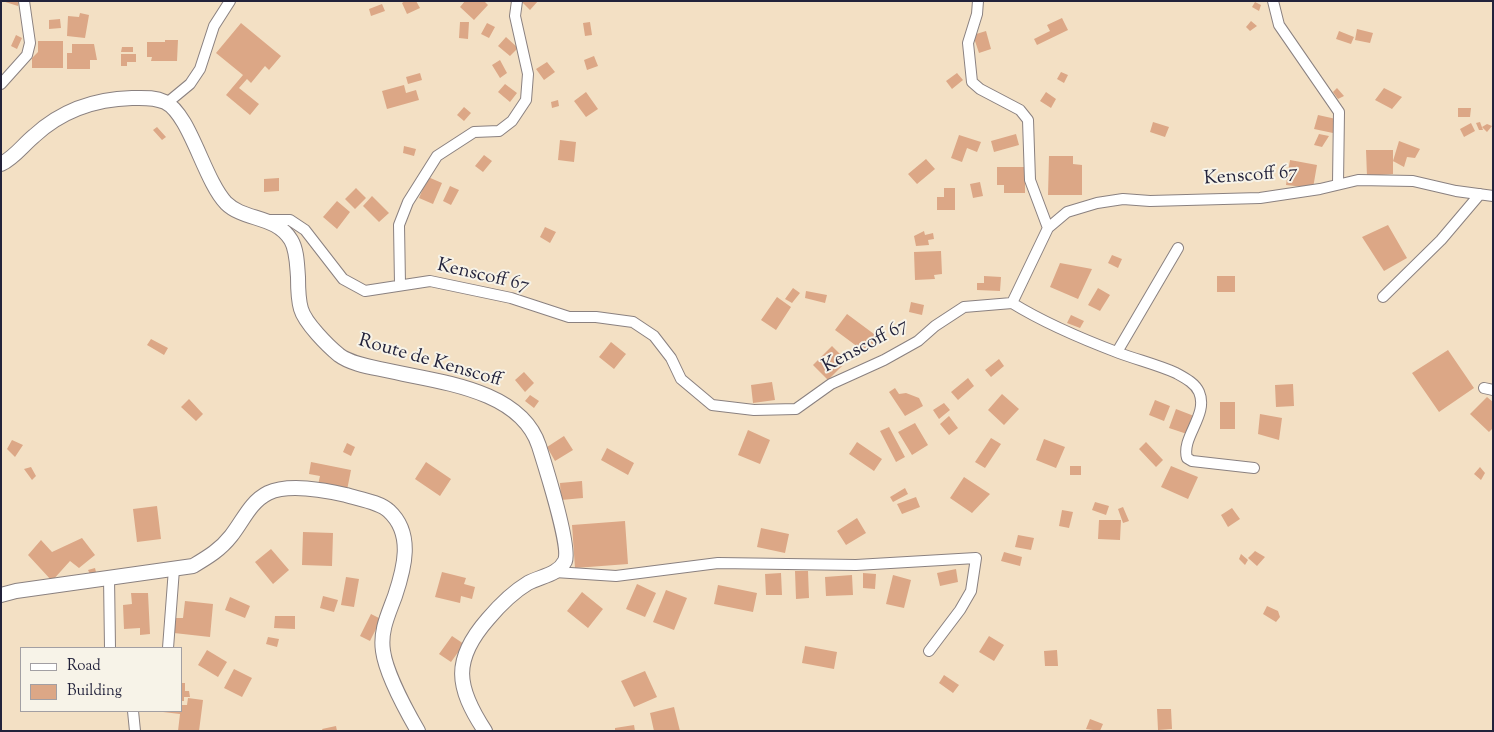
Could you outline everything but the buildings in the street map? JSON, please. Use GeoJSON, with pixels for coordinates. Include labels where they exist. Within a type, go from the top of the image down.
{"type":"FeatureCollection","features":[{"type":"Feature","properties":{"kind":"main road"},"geometry":{"type":"LineString","coordinates":[[1,164],[59,116],[78,107],[108,98],[152,98],[167,102]]}},
{"type":"Feature","properties":{"kind":"main road","name":"Route de Kenscoff"},"geometry":{"type":"LineString","coordinates":[[167,102],[178,114],[213,184],[228,204],[243,213],[268,220],[292,240],[297,259],[302,312],[320,336],[342,357],[367,366],[455,386],[504,402],[524,420],[538,442],[567,546],[565,560],[555,572]]}},
{"type":"Feature","properties":{"kind":"main road"},"geometry":{"type":"LineString","coordinates":[[1,595],[109,577],[193,566],[214,555],[231,536],[252,505],[267,494],[284,488],[344,495],[389,510],[402,532],[406,545],[404,565],[395,596],[383,624],[383,652],[408,714],[418,731]]}},
{"type":"Feature","properties":{"kind":"main road"},"geometry":{"type":"LineString","coordinates":[[485,731],[471,710],[463,690],[461,668],[465,653],[474,636],[501,604],[528,584],[555,572]]}},
{"type":"Feature","properties":{"kind":"street"},"geometry":{"type":"LineString","coordinates":[[1,84],[27,55],[30,43],[24,1]]}},
{"type":"Feature","properties":{"kind":"street"},"geometry":{"type":"LineString","coordinates":[[167,102],[190,84],[200,69],[214,26],[230,1]]}},
{"type":"Feature","properties":{"kind":"street"},"geometry":{"type":"LineString","coordinates":[[400,284],[399,225],[408,202],[437,156],[474,132],[499,131],[512,122],[526,100],[528,74],[515,16],[517,1]]}},
{"type":"Feature","properties":{"kind":"street"},"geometry":{"type":"LineString","coordinates":[[978,1],[978,14],[968,43],[972,82],[980,89],[1020,110],[1028,120],[1030,180],[1048,228]]}},
{"type":"Feature","properties":{"kind":"street"},"geometry":{"type":"LineString","coordinates":[[1273,1],[1280,25],[1339,112],[1338,183]]}},
{"type":"Feature","properties":{"kind":"street","name":"Kenscoff 67"},"geometry":{"type":"LineString","coordinates":[[268,220],[290,220],[304,230],[343,279],[364,291],[400,284],[430,281],[511,298],[569,317],[596,317],[633,322],[654,336],[671,358],[681,379],[712,405],[754,410],[796,409],[831,384],[884,360],[918,341],[935,326],[964,307],[1012,303],[1048,228],[1067,212],[1123,199],[1150,201],[1260,198],[1320,189],[1338,183],[1358,180],[1413,181],[1493,196]]}},
{"type":"Feature","properties":{"kind":"street"},"geometry":{"type":"LineString","coordinates":[[1383,297],[1442,240],[1480,194]]}},
{"type":"Feature","properties":{"kind":"street"},"geometry":{"type":"LineString","coordinates":[[1117,352],[1178,248]]}},
{"type":"Feature","properties":{"kind":"street"},"geometry":{"type":"LineString","coordinates":[[1012,303],[1039,319],[1117,352],[1175,373],[1192,382],[1200,392],[1199,417],[1186,451],[1187,458],[1192,461],[1254,468]]}},
{"type":"Feature","properties":{"kind":"street"},"geometry":{"type":"LineString","coordinates":[[555,572],[616,576],[718,563],[856,565],[976,558],[970,591],[960,610],[929,651]]}},
{"type":"Feature","properties":{"kind":"street"},"geometry":{"type":"LineString","coordinates":[[168,647],[174,569]]}},
{"type":"Feature","properties":{"kind":"street"},"geometry":{"type":"LineString","coordinates":[[109,577],[110,647]]}},
{"type":"Feature","properties":{"kind":"street"},"geometry":{"type":"LineString","coordinates":[[133,712],[135,731]]}}]}
